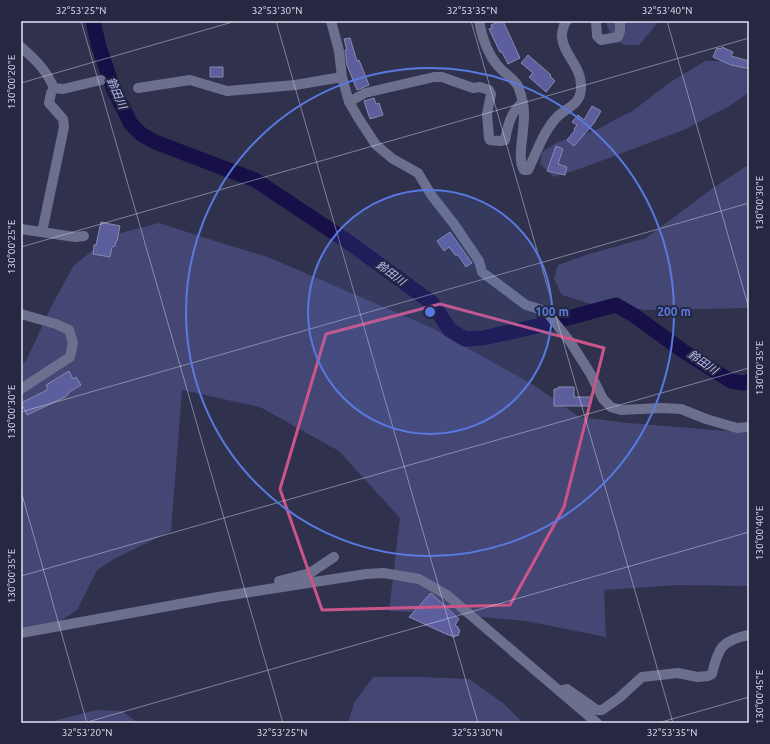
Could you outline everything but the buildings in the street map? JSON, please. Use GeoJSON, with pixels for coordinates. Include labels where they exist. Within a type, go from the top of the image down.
{"type":"FeatureCollection","features":[{"type":"Feature","properties":{"kind":"street"},"geometry":{"type":"LineString","coordinates":[[331,21],[342,77],[350,102],[376,145],[393,159],[418,173],[432,196],[454,224],[478,261],[482,272],[526,305],[546,311],[571,343],[590,373],[603,399],[611,407],[621,410],[661,408],[681,410],[737,428],[749,427]]}},
{"type":"Feature","properties":{"kind":"street"},"geometry":{"type":"LineString","coordinates":[[479,21],[482,36],[489,54],[498,66],[518,85],[525,113],[521,147],[521,166],[524,170],[528,170],[543,136],[557,117],[576,102],[580,96],[581,84],[578,69],[564,45],[562,36],[565,22],[567,21]]}},
{"type":"Feature","properties":{"kind":"street"},"geometry":{"type":"LineString","coordinates":[[596,21],[597,36],[601,40],[618,37],[620,31],[620,21]]}},
{"type":"Feature","properties":{"kind":"street"},"geometry":{"type":"LineString","coordinates":[[21,47],[48,74],[54,88]]}},
{"type":"Feature","properties":{"kind":"street"},"geometry":{"type":"LineString","coordinates":[[350,102],[365,93],[442,76],[474,88],[480,87],[489,90],[491,94],[487,114],[489,138],[490,140],[500,142],[504,140],[510,120],[516,108],[523,102]]}},
{"type":"Feature","properties":{"kind":"street"},"geometry":{"type":"LineString","coordinates":[[138,88],[190,80],[227,91],[295,85],[342,77]]}},
{"type":"Feature","properties":{"kind":"street"},"geometry":{"type":"LineString","coordinates":[[54,88],[62,88],[101,80]]}},
{"type":"Feature","properties":{"kind":"street"},"geometry":{"type":"LineString","coordinates":[[42,232],[64,127],[63,120],[49,103],[51,92],[54,88]]}},
{"type":"Feature","properties":{"kind":"street"},"geometry":{"type":"LineString","coordinates":[[21,229],[75,237],[84,236]]}},
{"type":"Feature","properties":{"kind":"street"},"geometry":{"type":"LineString","coordinates":[[21,314],[56,324],[69,330],[73,343],[70,357],[21,389]]}},
{"type":"Feature","properties":{"kind":"street"},"geometry":{"type":"LineString","coordinates":[[281,587],[280,581],[310,573],[334,557]]}},
{"type":"Feature","properties":{"kind":"street"},"geometry":{"type":"LineString","coordinates":[[21,633],[281,587],[366,574],[384,573],[420,579],[447,595],[597,723]]}},
{"type":"Feature","properties":{"kind":"street"},"geometry":{"type":"LineString","coordinates":[[560,691],[567,689],[597,710],[602,710],[619,698],[642,677],[678,674],[697,677],[712,674],[716,657],[723,646],[734,638],[749,635]]}},
{"type":"Feature","properties":{"kind":"highlighted area"},"geometry":{"type":"Polygon","coordinates":[[[440,304],[604,348],[564,507],[510,605],[322,610],[280,489],[326,334],[440,304]]]}},
{"type":"Feature","properties":{"kind":"shaded area"},"geometry":{"type":"Polygon","coordinates":[[[605,21],[659,21],[639,45],[624,45],[612,37],[605,21]]]}},
{"type":"Feature","properties":{"kind":"shaded area"},"geometry":{"type":"Polygon","coordinates":[[[705,61],[732,61],[747,71],[749,92],[731,105],[686,129],[582,168],[554,177],[540,164],[542,152],[558,142],[596,130],[634,110],[669,83],[705,61]]]}},
{"type":"Feature","properties":{"kind":"shaded area"},"geometry":{"type":"Polygon","coordinates":[[[745,167],[749,167],[749,308],[647,310],[591,304],[562,295],[554,279],[558,265],[589,254],[646,238],[713,188],[745,167]]]}},
{"type":"Feature","properties":{"kind":"shaded area"},"geometry":{"type":"Polygon","coordinates":[[[159,223],[268,257],[432,328],[535,386],[579,417],[749,434],[749,586],[678,585],[604,590],[606,637],[526,621],[450,614],[389,611],[400,518],[339,451],[260,407],[182,390],[171,531],[114,559],[97,570],[77,610],[43,633],[21,634],[21,366],[26,361],[52,305],[74,265],[113,235],[159,223]]]}},
{"type":"Feature","properties":{"kind":"shaded area"},"geometry":{"type":"Polygon","coordinates":[[[373,677],[469,679],[503,703],[523,723],[348,723],[354,703],[373,677]]]}},
{"type":"Feature","properties":{"kind":"shaded area"},"geometry":{"type":"Polygon","coordinates":[[[96,710],[122,711],[138,723],[46,723],[96,710]]]}},
{"type":"Feature","properties":{"kind":"waterway","name":"鈴田川"},"geometry":{"type":"LineString","coordinates":[[93,21],[99,47],[114,90],[131,124],[141,134],[155,142],[255,180],[347,241],[431,302],[450,330],[465,339],[483,338],[542,325],[616,305],[635,316],[683,351],[731,381],[743,383],[749,381]]}}]}
